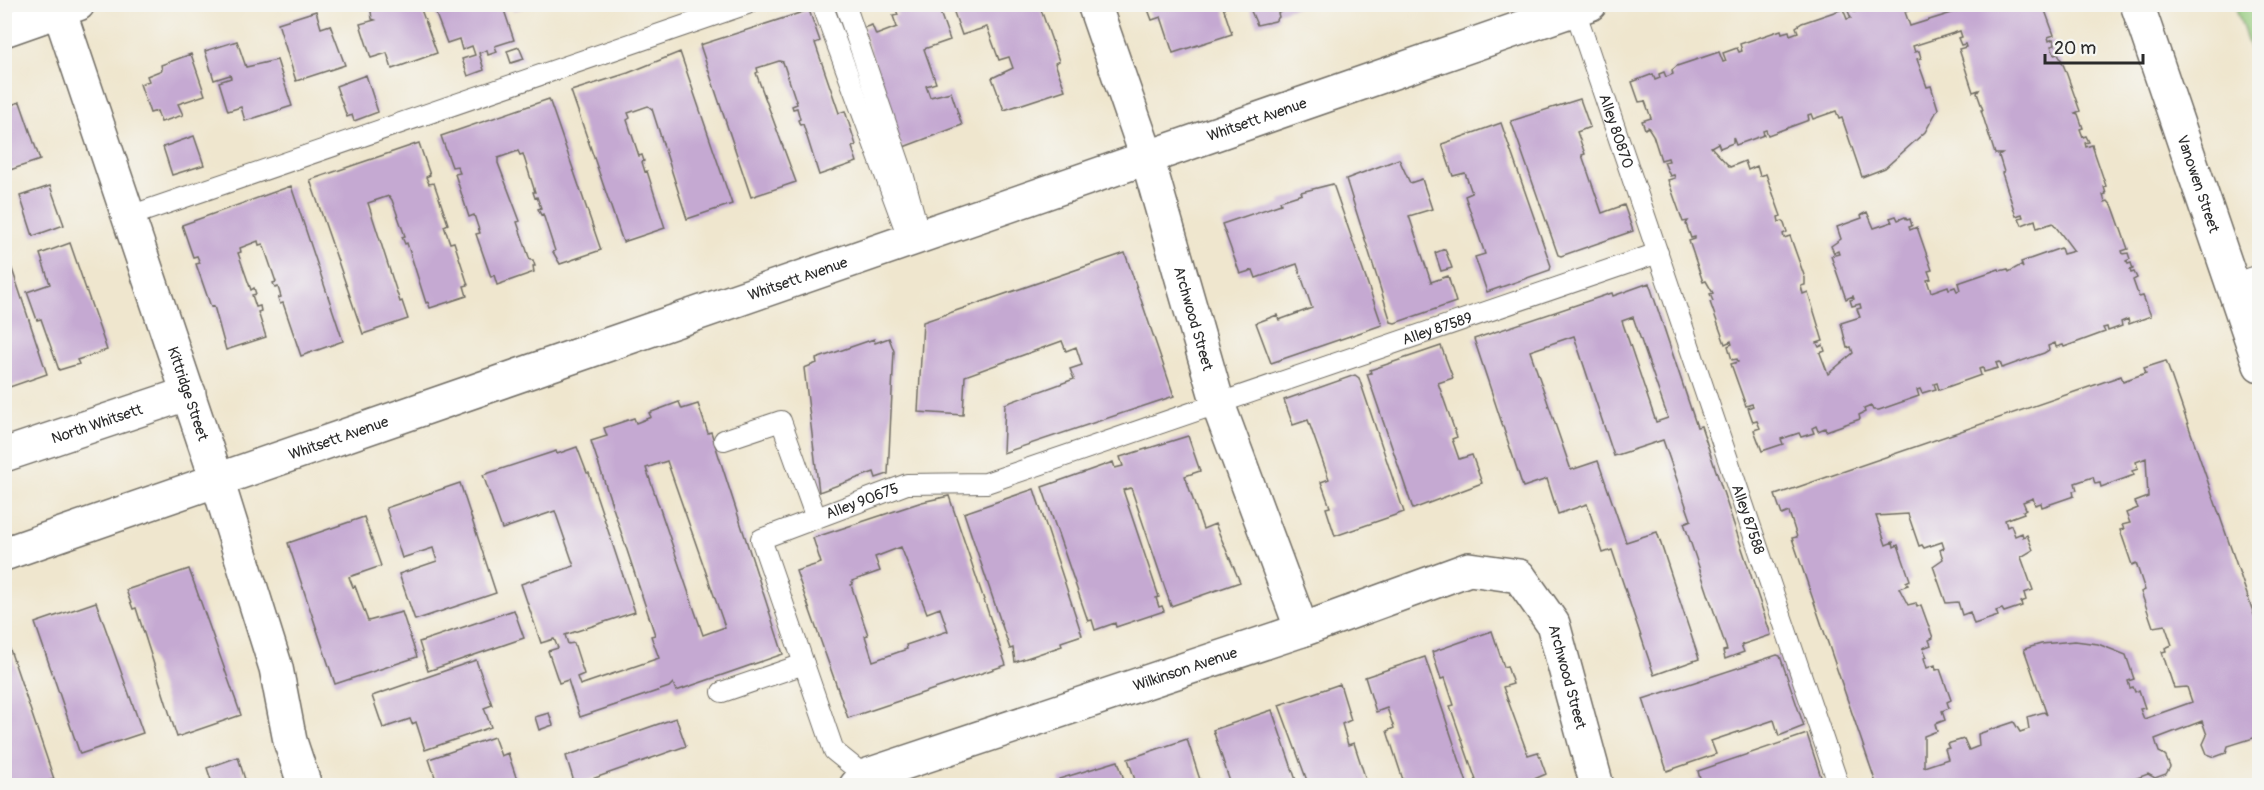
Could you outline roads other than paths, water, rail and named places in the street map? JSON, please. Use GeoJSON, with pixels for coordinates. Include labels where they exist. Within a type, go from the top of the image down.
{"type":"FeatureCollection","features":[{"type":"Feature","properties":{"kind":"street","name":"Archwood Street"},"geometry":{"type":"LineString","coordinates":[[1094,4],[1147,157],[1218,404],[1302,630]]}},
{"type":"Feature","properties":{"kind":"street","name":"Vanowen Street"},"geometry":{"type":"LineString","coordinates":[[2136,4],[2246,279],[2259,364]]}},
{"type":"Feature","properties":{"kind":"street","name":"Kittridge Street"},"geometry":{"type":"LineString","coordinates":[[65,7],[127,217],[189,393],[276,668],[290,741],[304,786]]}},
{"type":"Feature","properties":{"kind":"street"},"geometry":{"type":"LineString","coordinates":[[4,30],[65,7]]}},
{"type":"Feature","properties":{"kind":"street","name":"Whitsett Avenue"},"geometry":{"type":"LineString","coordinates":[[4,554],[1582,7]]}},
{"type":"Feature","properties":{"kind":"street","name":"North Whitsett"},"geometry":{"type":"LineString","coordinates":[[4,455],[189,393]]}},
{"type":"Feature","properties":{"kind":"street","name":"Wilkinson Avenue"},"geometry":{"type":"LineString","coordinates":[[861,781],[1302,630],[1469,569],[1519,576]]}},
{"type":"Feature","properties":{"kind":"street","name":"Archwood Street"},"geometry":{"type":"LineString","coordinates":[[1519,576],[1553,624],[1591,784]]}},
{"type":"Feature","properties":{"kind":"lane"},"geometry":{"type":"LineString","coordinates":[[127,217],[747,4]]}},
{"type":"Feature","properties":{"kind":"lane"},"geometry":{"type":"LineString","coordinates":[[822,4],[915,238]]}},
{"type":"Feature","properties":{"kind":"lane"},"geometry":{"type":"LineString","coordinates":[[845,4],[902,170],[915,238]]}},
{"type":"Feature","properties":{"kind":"lane","name":"Alley 80870"},"geometry":{"type":"LineString","coordinates":[[1582,7],[1658,253]]}},
{"type":"Feature","properties":{"kind":"lane","name":"Alley 87589"},"geometry":{"type":"LineString","coordinates":[[1218,404],[1658,253]]}},
{"type":"Feature","properties":{"kind":"lane","name":"Alley 87588"},"geometry":{"type":"LineString","coordinates":[[1658,253],[1839,786]]}},
{"type":"Feature","properties":{"kind":"lane","name":"Alley 90675"},"geometry":{"type":"LineString","coordinates":[[861,781],[834,751],[761,539],[907,484],[987,483],[1218,404]]}},
{"type":"Feature","properties":{"kind":"lane"},"geometry":{"type":"LineString","coordinates":[[724,440],[781,421],[816,518]]}},
{"type":"Feature","properties":{"kind":"lane"},"geometry":{"type":"LineString","coordinates":[[722,692],[804,664]]}}]}
